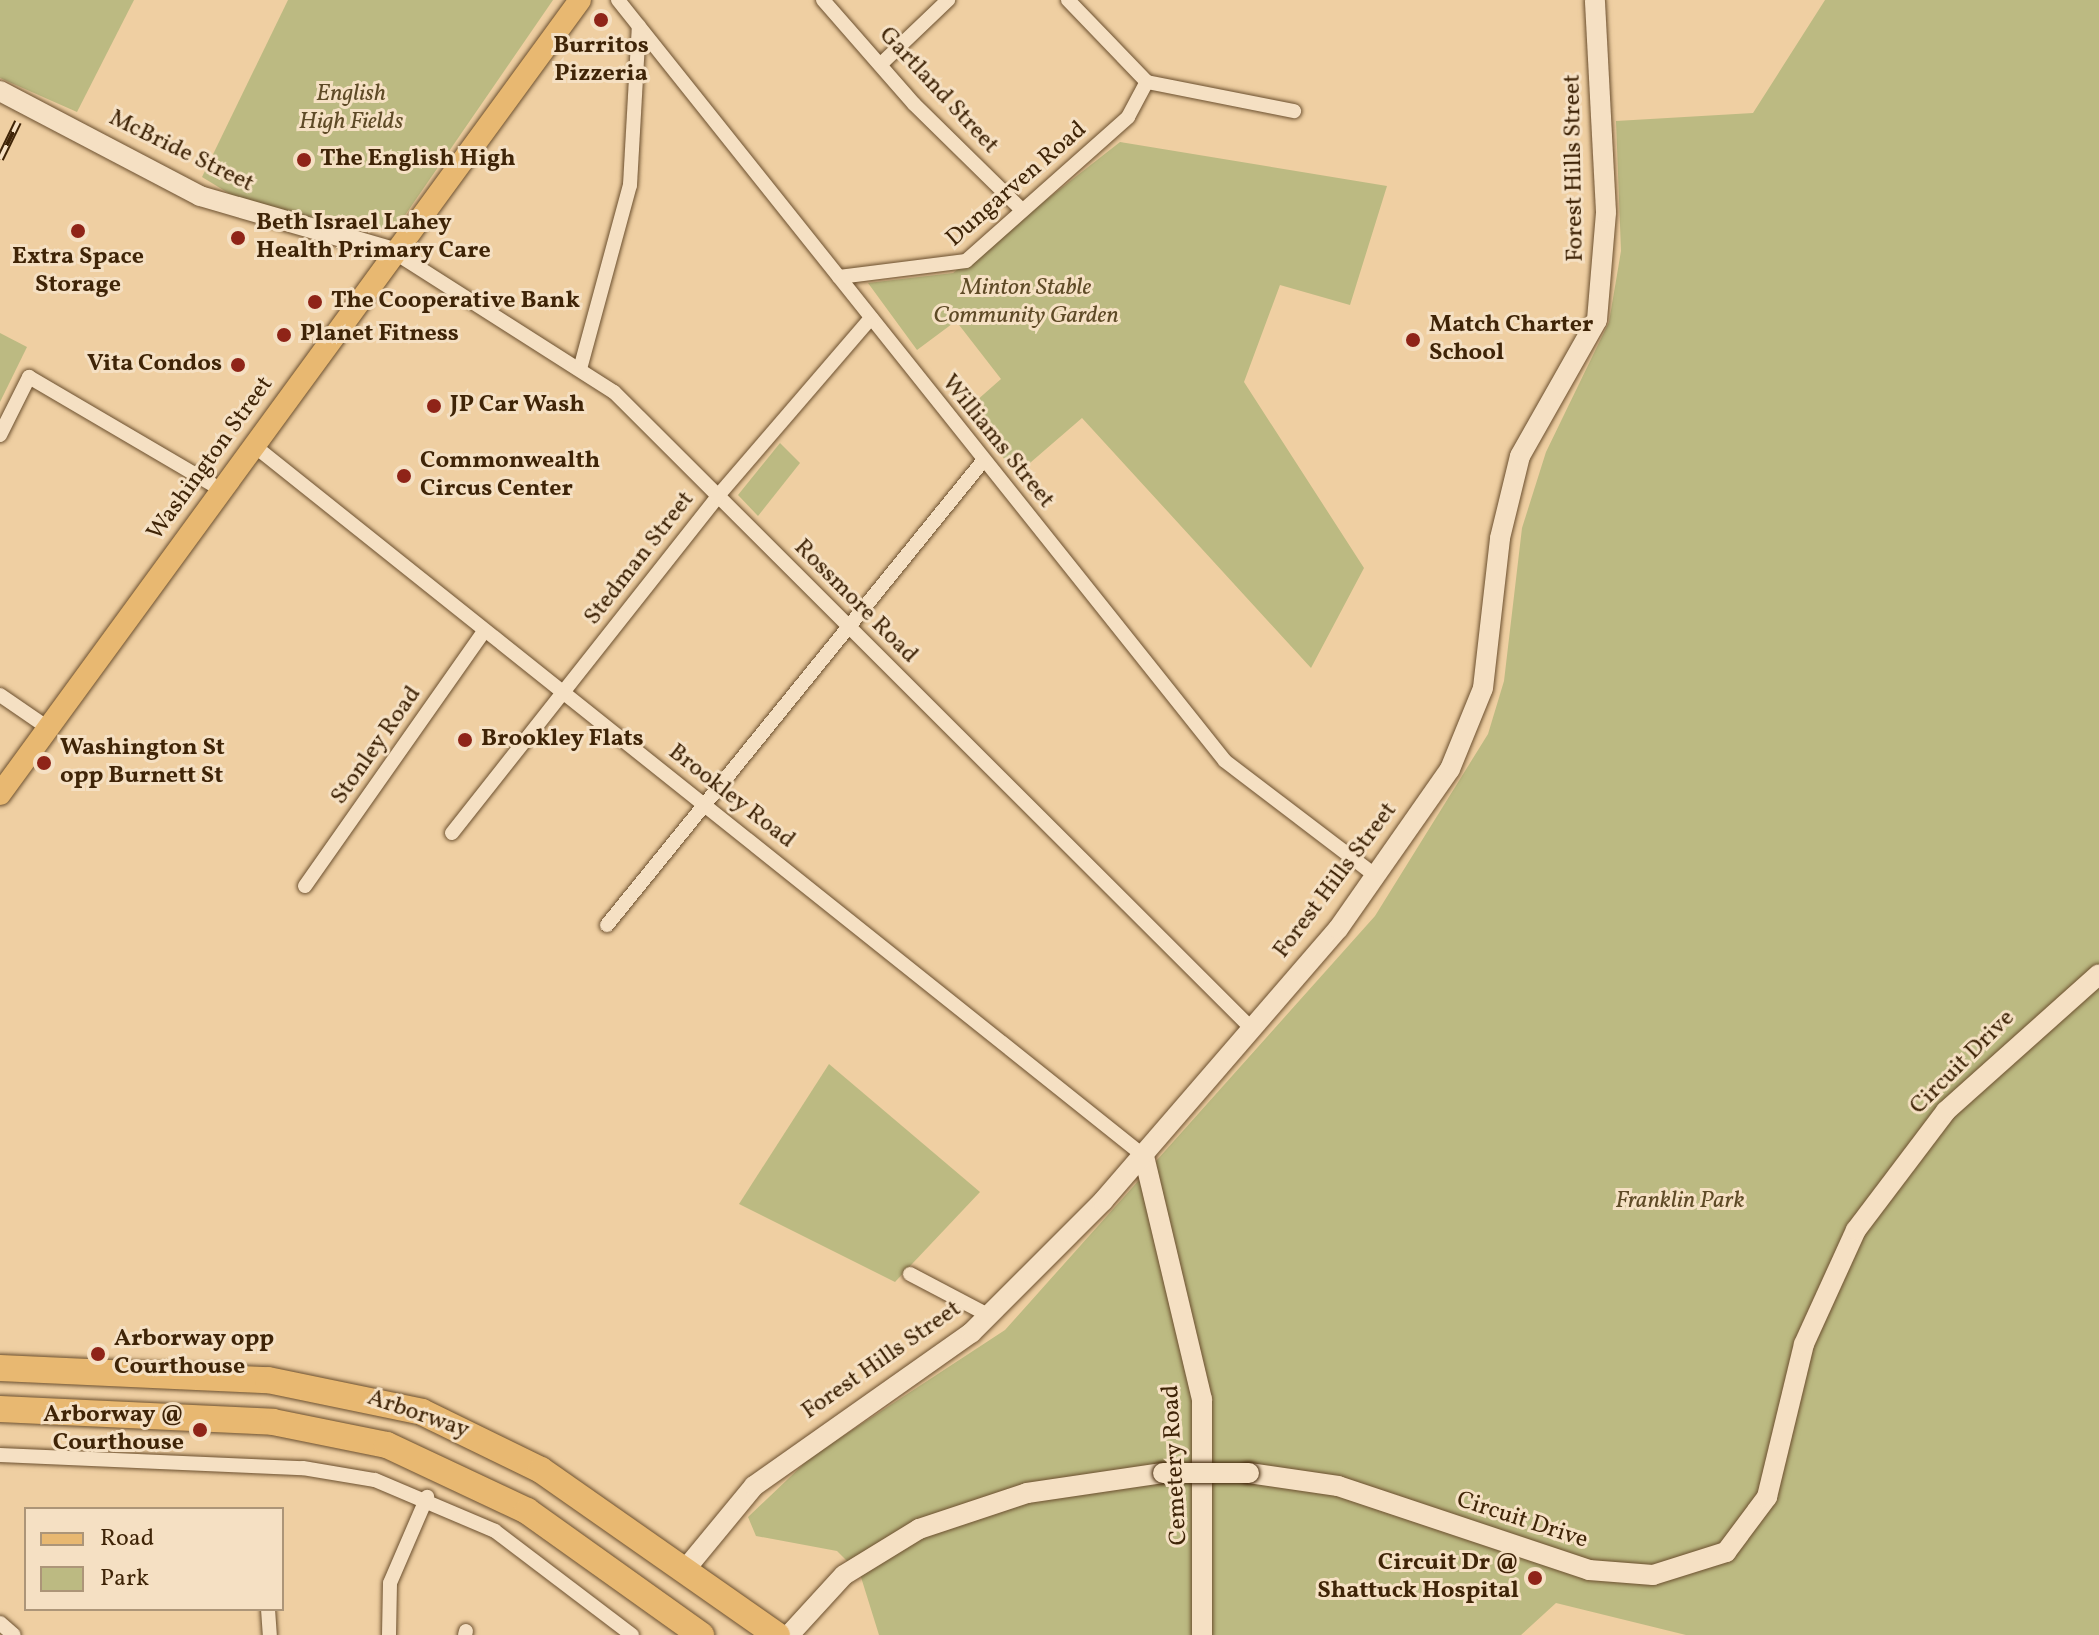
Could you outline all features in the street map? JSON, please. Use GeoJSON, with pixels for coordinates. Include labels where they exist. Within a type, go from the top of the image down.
{"type":"FeatureCollection","features":[{"type":"Feature","properties":{"kind":"highway","name":"Arborway"},"geometry":{"type":"LineString","coordinates":[[0,1368],[280,1381],[422,1412],[529,1462],[777,1635]]}},
{"type":"Feature","properties":{"kind":"highway"},"geometry":{"type":"LineString","coordinates":[[32,1410],[56,1395],[63,1370]]}},
{"type":"Feature","properties":{"kind":"highway","name":"Arborway"},"geometry":{"type":"LineString","coordinates":[[0,1409],[273,1422],[387,1445],[527,1511],[701,1635]]}},
{"type":"Feature","properties":{"kind":"main road","name":"Washington Street"},"geometry":{"type":"LineString","coordinates":[[0,794],[218,488],[580,0]]}},
{"type":"Feature","properties":{"kind":"street","name":"Williams Street"},"geometry":{"type":"LineString","coordinates":[[618,0],[1225,761],[1376,876]]}},
{"type":"Feature","properties":{"kind":"street","name":"Gartland Street"},"geometry":{"type":"LineString","coordinates":[[823,0],[1022,210]]}},
{"type":"Feature","properties":{"kind":"street"},"geometry":{"type":"LineString","coordinates":[[881,64],[948,0]]}},
{"type":"Feature","properties":{"kind":"street"},"geometry":{"type":"LineString","coordinates":[[1068,0],[1147,82],[1294,111]]}},
{"type":"Feature","properties":{"kind":"street","name":"Forest Hills Street"},"geometry":{"type":"LineString","coordinates":[[684,1571],[754,1486],[990,1316],[1144,1156],[1376,876],[1473,728],[1520,456],[1597,320],[1606,212],[1595,0]]}},
{"type":"Feature","properties":{"kind":"street"},"geometry":{"type":"LineString","coordinates":[[580,369],[630,185],[639,26]]}},
{"type":"Feature","properties":{"kind":"street","name":"Dungarven Road"},"geometry":{"type":"LineString","coordinates":[[839,277],[954,268],[1128,117],[1147,82]]}},
{"type":"Feature","properties":{"kind":"street","name":"McBride Street"},"geometry":{"type":"LineString","coordinates":[[0,91],[200,196],[394,252]]}},
{"type":"Feature","properties":{"kind":"street","name":"Rossmore Road"},"geometry":{"type":"LineString","coordinates":[[394,252],[614,392],[1251,1028]]}},
{"type":"Feature","properties":{"kind":"street","name":"Stedman Street"},"geometry":{"type":"LineString","coordinates":[[452,833],[717,497],[871,318]]}},
{"type":"Feature","properties":{"kind":"street"},"geometry":{"type":"LineString","coordinates":[[0,435],[29,377],[218,488]]}},
{"type":"Feature","properties":{"kind":"street","name":"Brookley Road"},"geometry":{"type":"LineString","coordinates":[[252,444],[1144,1156]]}},
{"type":"Feature","properties":{"kind":"street"},"geometry":{"type":"LineString","coordinates":[[607,925],[983,461]]}},
{"type":"Feature","properties":{"kind":"street","name":"Stonley Road"},"geometry":{"type":"LineString","coordinates":[[305,886],[484,631]]}},
{"type":"Feature","properties":{"kind":"street"},"geometry":{"type":"LineString","coordinates":[[0,695],[48,728]]}},
{"type":"Feature","properties":{"kind":"street","name":"Circuit Drive"},"geometry":{"type":"LineString","coordinates":[[789,1635],[844,1575],[919,1529],[1027,1493],[1163,1473],[1249,1473],[1338,1486],[1589,1570],[1653,1575],[1726,1552],[1767,1497],[1804,1344],[1856,1230],[1946,1111],[2099,974]]}},
{"type":"Feature","properties":{"kind":"street","name":"Cemetery Road"},"geometry":{"type":"LineString","coordinates":[[1144,1156],[1202,1399],[1202,1635]]}},
{"type":"Feature","properties":{"kind":"street"},"geometry":{"type":"LineString","coordinates":[[910,1274],[990,1316]]}},
{"type":"Feature","properties":{"kind":"street"},"geometry":{"type":"LineString","coordinates":[[0,1455],[321,1470],[427,1497],[518,1546],[632,1635]]}},
{"type":"Feature","properties":{"kind":"street"},"geometry":{"type":"LineString","coordinates":[[389,1635],[390,1583],[427,1497]]}},
{"type":"Feature","properties":{"kind":"street"},"geometry":{"type":"LineString","coordinates":[[268,1611],[270,1635]]}},
{"type":"Feature","properties":{"kind":"street"},"geometry":{"type":"LineString","coordinates":[[0,1623],[14,1635]]}},
{"type":"Feature","properties":{"kind":"green space"},"geometry":{"type":"Polygon","coordinates":[[[0,0],[134,0],[77,112],[0,78],[0,0]]]}},
{"type":"Feature","properties":{"kind":"green space","name":"English High Fields"},"geometry":{"type":"Polygon","coordinates":[[[288,0],[553,0],[399,224],[372,230],[251,207],[202,177],[288,0]]]}},
{"type":"Feature","properties":{"kind":"green space","name":"Franklin Park"},"geometry":{"type":"Polygon","coordinates":[[[1825,0],[2099,0],[2099,1635],[1686,1635],[1556,1603],[1521,1635],[879,1635],[860,1574],[837,1551],[756,1536],[748,1517],[811,1457],[1005,1330],[1375,916],[1488,734],[1504,681],[1522,528],[1546,452],[1609,322],[1621,251],[1616,121],[1753,113],[1825,0]]]}},
{"type":"Feature","properties":{"kind":"green space","name":"Minton Stable Community Garden"},"geometry":{"type":"Polygon","coordinates":[[[1120,142],[1387,186],[1350,305],[1280,285],[1244,382],[1364,568],[1311,668],[1082,418],[1016,475],[967,409],[1001,379],[956,321],[917,350],[868,283],[953,273],[1120,142]]]}},
{"type":"Feature","properties":{"kind":"green space"},"geometry":{"type":"Polygon","coordinates":[[[0,333],[27,347],[0,402],[0,333]]]}},
{"type":"Feature","properties":{"kind":"green space"},"geometry":{"type":"Polygon","coordinates":[[[780,443],[800,463],[758,516],[738,495],[780,443]]]}},
{"type":"Feature","properties":{"kind":"green space"},"geometry":{"type":"Polygon","coordinates":[[[829,1064],[980,1192],[895,1282],[739,1204],[829,1064]]]}},
{"type":"Feature","properties":{"kind":"railway"},"geometry":{"type":"LineString","coordinates":[[0,159],[18,122]]}},
{"type":"Feature","properties":{"kind":"place","name":"Burritos Pizzeria"},"geometry":{"type":"Point","coordinates":[601,20]}},
{"type":"Feature","properties":{"kind":"place","name":"The English High"},"geometry":{"type":"Point","coordinates":[304,160]}},
{"type":"Feature","properties":{"kind":"place","name":"Extra Space Storage"},"geometry":{"type":"Point","coordinates":[78,231]}},
{"type":"Feature","properties":{"kind":"place","name":"Beth Israel Lahey Health Primary Care"},"geometry":{"type":"Point","coordinates":[238,238]}},
{"type":"Feature","properties":{"kind":"place","name":"The Cooperative Bank"},"geometry":{"type":"Point","coordinates":[315,302]}},
{"type":"Feature","properties":{"kind":"place","name":"Planet Fitness"},"geometry":{"type":"Point","coordinates":[284,335]}},
{"type":"Feature","properties":{"kind":"place","name":"Match Charter School"},"geometry":{"type":"Point","coordinates":[1413,340]}},
{"type":"Feature","properties":{"kind":"place","name":"Vita Condos"},"geometry":{"type":"Point","coordinates":[238,365]}},
{"type":"Feature","properties":{"kind":"place","name":"JP Car Wash"},"geometry":{"type":"Point","coordinates":[434,406]}},
{"type":"Feature","properties":{"kind":"place","name":"Commonwealth Circus Center"},"geometry":{"type":"Point","coordinates":[404,476]}},
{"type":"Feature","properties":{"kind":"place","name":"Brookley Flats"},"geometry":{"type":"Point","coordinates":[465,740]}},
{"type":"Feature","properties":{"kind":"place","name":"Washington St opp Burnett St"},"geometry":{"type":"Point","coordinates":[44,763]}},
{"type":"Feature","properties":{"kind":"place","name":"Arborway opp Courthouse"},"geometry":{"type":"Point","coordinates":[98,1354]}},
{"type":"Feature","properties":{"kind":"place","name":"Arborway @ Courthouse"},"geometry":{"type":"Point","coordinates":[200,1430]}},
{"type":"Feature","properties":{"kind":"place","name":"Circuit Dr @ Shattuck Hospital"},"geometry":{"type":"Point","coordinates":[1535,1578]}}]}
